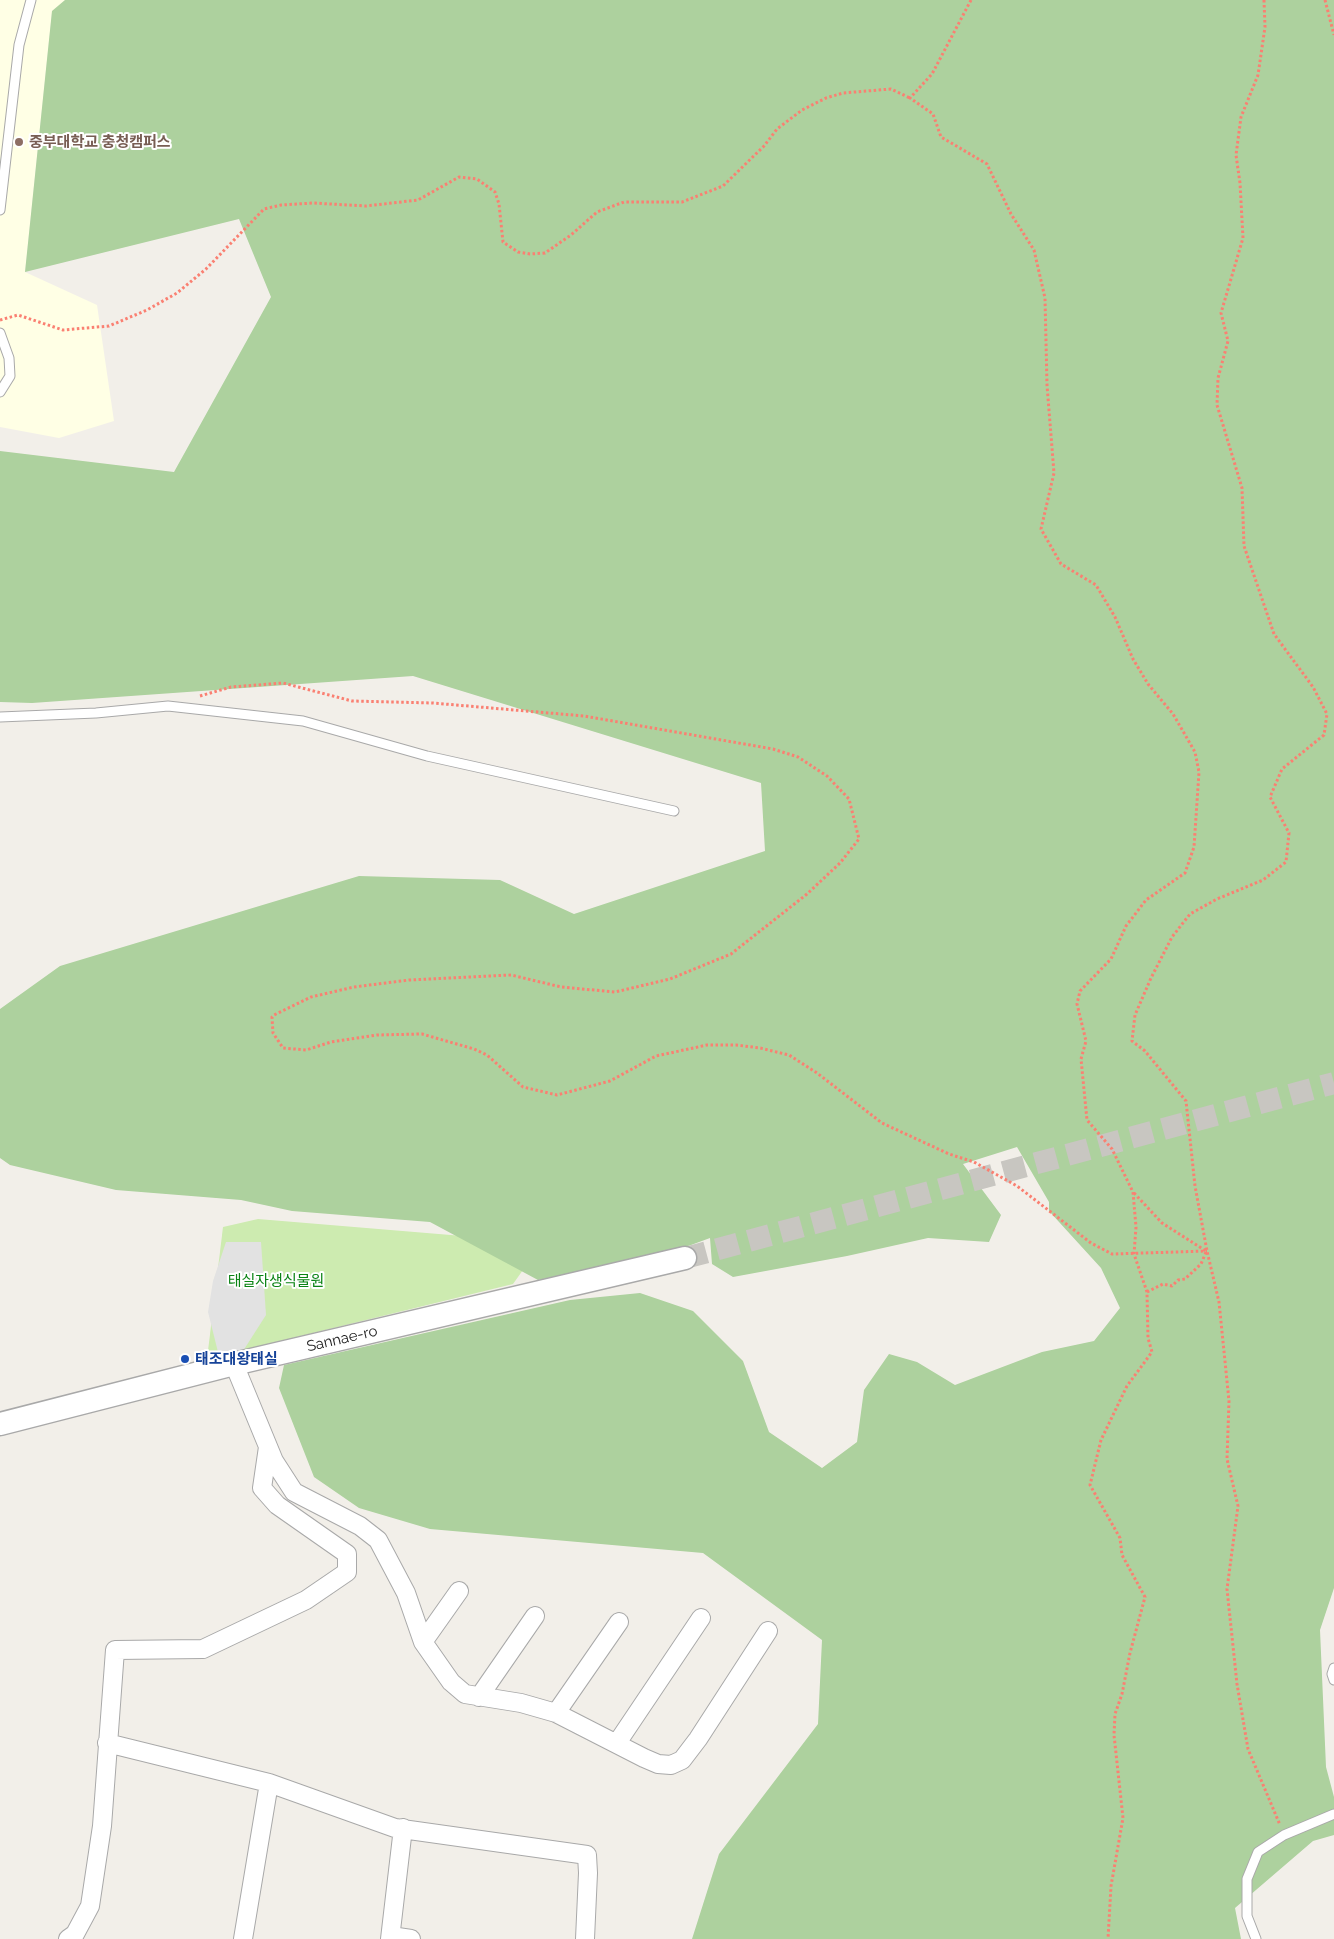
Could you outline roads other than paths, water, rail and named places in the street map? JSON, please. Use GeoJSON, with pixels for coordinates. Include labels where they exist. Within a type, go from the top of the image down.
{"type":"FeatureCollection","features":[{"type":"Feature","properties":{"kind":"street","name":"Sannae-ro"},"geometry":{"type":"LineString","coordinates":[[0,1424],[234,1364],[685,1258]]}},
{"type":"Feature","properties":{"kind":"street"},"geometry":{"type":"LineString","coordinates":[[234,1364],[268,1447],[294,1492],[360,1526],[378,1540],[406,1594],[424,1642],[451,1682],[465,1694],[521,1703],[556,1713],[658,1764],[672,1765],[682,1760],[698,1739],[768,1631]]}},
{"type":"Feature","properties":{"kind":"street"},"geometry":{"type":"LineString","coordinates":[[68,1939],[75,1934],[90,1906],[102,1826],[115,1650],[203,1649],[306,1600],[347,1572],[347,1554],[277,1505],[262,1488],[268,1447]]}},
{"type":"Feature","properties":{"kind":"street"},"geometry":{"type":"LineString","coordinates":[[424,1642],[459,1591]]}},
{"type":"Feature","properties":{"kind":"street"},"geometry":{"type":"LineString","coordinates":[[479,1697],[535,1616]]}},
{"type":"Feature","properties":{"kind":"street"},"geometry":{"type":"LineString","coordinates":[[617,1743],[701,1618]]}},
{"type":"Feature","properties":{"kind":"street"},"geometry":{"type":"LineString","coordinates":[[556,1713],[619,1622]]}},
{"type":"Feature","properties":{"kind":"street"},"geometry":{"type":"LineString","coordinates":[[107,1743],[269,1782],[395,1828],[587,1855],[585,1939]]}},
{"type":"Feature","properties":{"kind":"street"},"geometry":{"type":"LineString","coordinates":[[243,1939],[269,1782]]}},
{"type":"Feature","properties":{"kind":"street"},"geometry":{"type":"LineString","coordinates":[[403,1828],[391,1937],[411,1939]]}},
{"type":"Feature","properties":{"kind":"lane"},"geometry":{"type":"LineString","coordinates":[[0,210],[19,45],[31,0]]}},
{"type":"Feature","properties":{"kind":"lane"},"geometry":{"type":"LineString","coordinates":[[0,333],[9,358],[10,376],[0,392]]}},
{"type":"Feature","properties":{"kind":"lane"},"geometry":{"type":"LineString","coordinates":[[0,717],[96,713],[168,706],[303,721],[427,756],[674,811]]}},
{"type":"Feature","properties":{"kind":"lane"},"geometry":{"type":"LineString","coordinates":[[1334,1668],[1332,1674],[1334,1680]]}},
{"type":"Feature","properties":{"kind":"lane"},"geometry":{"type":"LineString","coordinates":[[1256,1939],[1247,1916],[1247,1879],[1258,1852],[1284,1835],[1334,1814]]}},
{"type":"Feature","properties":{"kind":"tunnel"},"geometry":{"type":"LineString","coordinates":[[685,1258],[1334,1083]]}},
{"type":"Feature","properties":{"kind":"place","name":"중부대학교 충청캠퍼스"},"geometry":{"type":"Point","coordinates":[19,142]}},
{"type":"Feature","properties":{"kind":"place","name":"태조대왕태실"},"geometry":{"type":"Point","coordinates":[185,1359]}},
{"type":"Feature","properties":{"kind":"park label","name":"태실자생식물원"},"geometry":{"type":"Point","coordinates":[276,1281]}}]}
